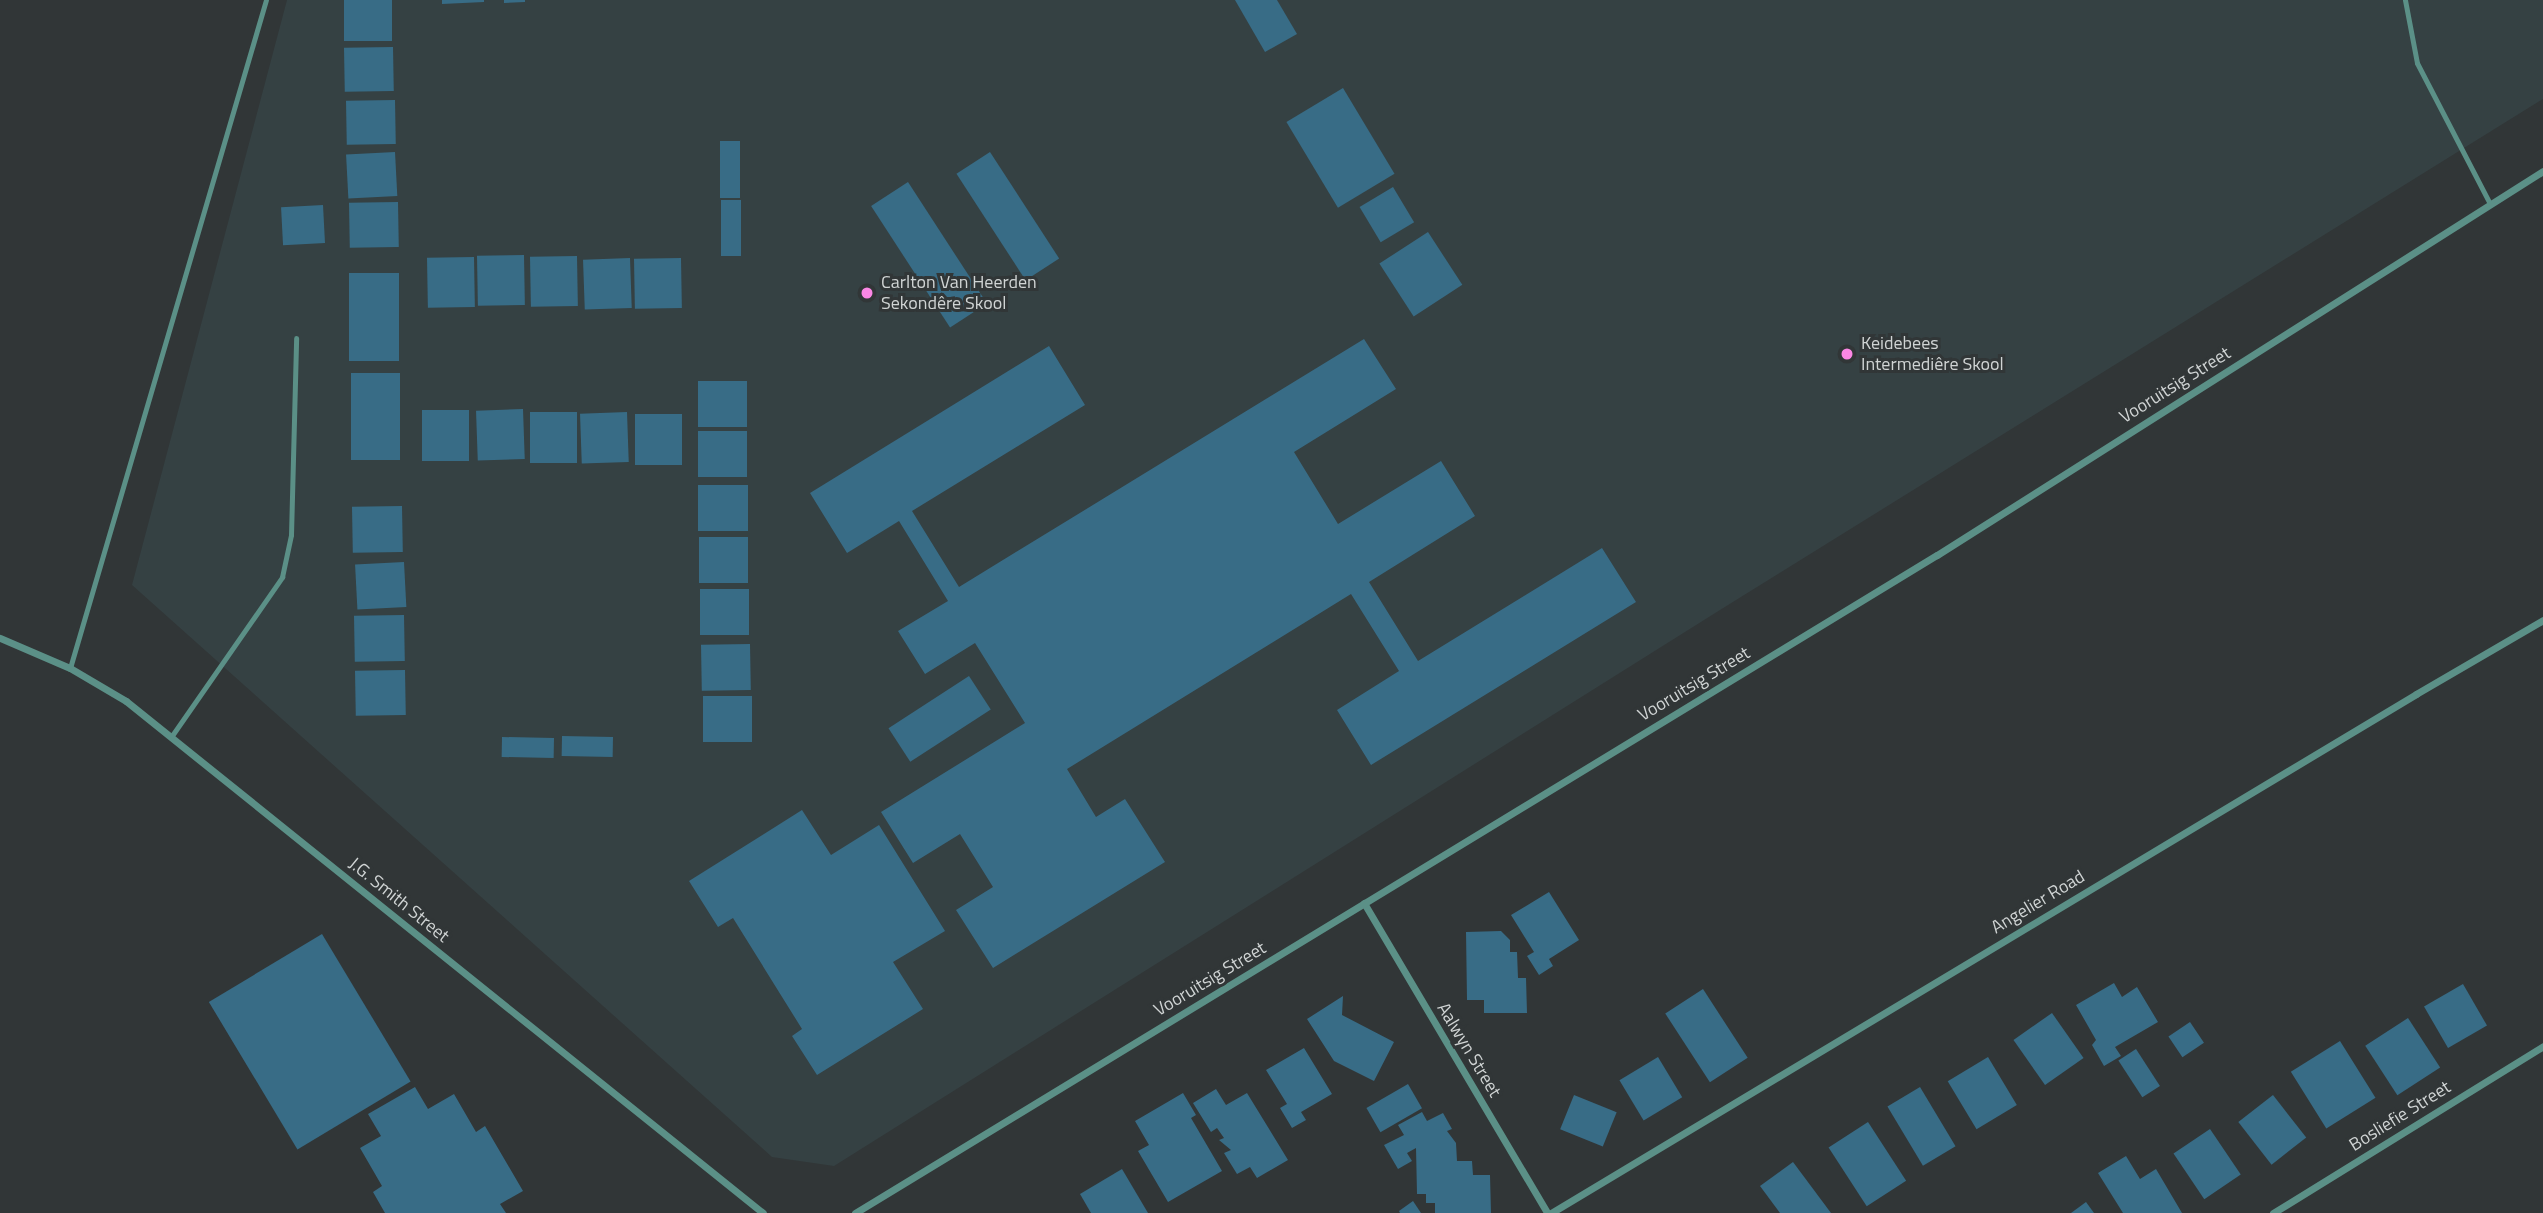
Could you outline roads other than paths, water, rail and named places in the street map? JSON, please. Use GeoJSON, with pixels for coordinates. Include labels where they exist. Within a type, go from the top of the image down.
{"type":"FeatureCollection","features":[{"type":"Feature","properties":{"kind":"street","name":"Vooruitsig Street"},"geometry":{"type":"LineString","coordinates":[[855,1213],[1937,555],[2543,172]]}},
{"type":"Feature","properties":{"kind":"street","name":"Angelier Road"},"geometry":{"type":"LineString","coordinates":[[1549,1213],[2416,694],[2543,621]]}},
{"type":"Feature","properties":{"kind":"street","name":"J.G. Smith Street"},"geometry":{"type":"LineString","coordinates":[[0,638],[70,668],[126,701],[763,1213]]}},
{"type":"Feature","properties":{"kind":"street","name":"Aalwyn Street"},"geometry":{"type":"LineString","coordinates":[[1364,903],[1549,1213]]}},
{"type":"Feature","properties":{"kind":"street","name":"Bosliefie Street"},"geometry":{"type":"LineString","coordinates":[[2273,1213],[2543,1046]]}},
{"type":"Feature","properties":{"kind":"lane"},"geometry":{"type":"LineString","coordinates":[[70,668],[266,0]]}},
{"type":"Feature","properties":{"kind":"lane"},"geometry":{"type":"LineString","coordinates":[[2404,0],[2417,63],[2490,204]]}},
{"type":"Feature","properties":{"kind":"lane"},"geometry":{"type":"LineString","coordinates":[[171,737],[282,577],[291,535],[296,338]]}},
{"type":"Feature","properties":{"kind":"place","name":"Carlton Van Heerden Sekondêre Skool"},"geometry":{"type":"Point","coordinates":[867,293]}},
{"type":"Feature","properties":{"kind":"place","name":"Keidebees Intermediêre Skool"},"geometry":{"type":"Point","coordinates":[1847,354]}}]}
